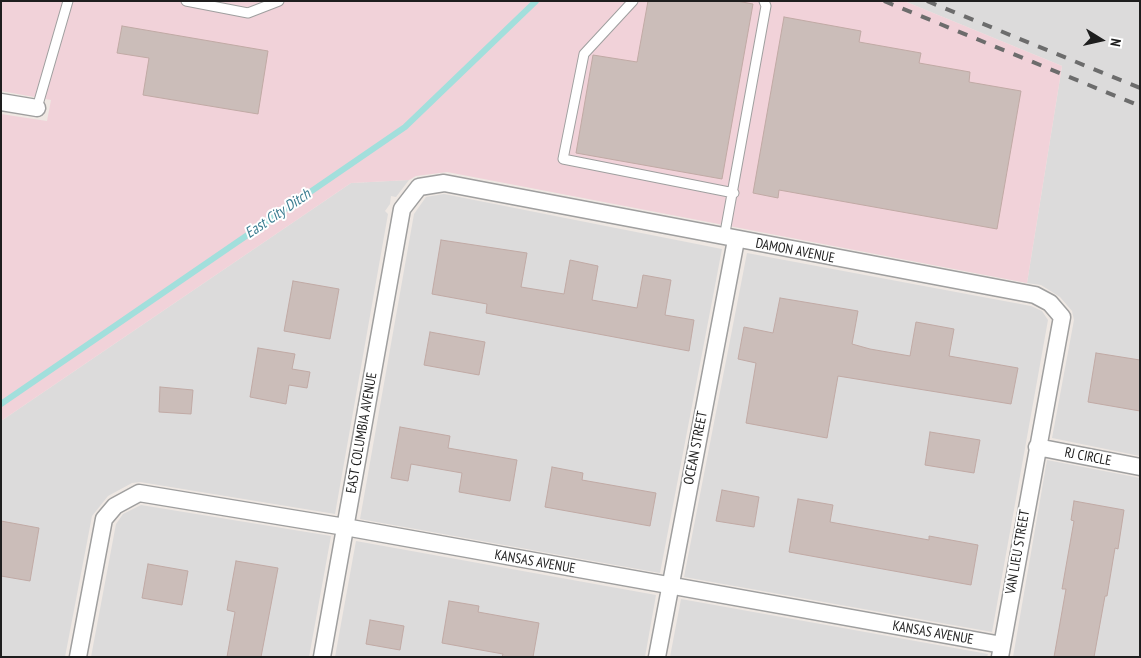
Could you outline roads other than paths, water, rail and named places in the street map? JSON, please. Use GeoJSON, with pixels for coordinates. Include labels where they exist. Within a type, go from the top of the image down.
{"type":"FeatureCollection","features":[{"type":"Feature","properties":{"kind":"street"},"geometry":{"type":"LineString","coordinates":[[1,102],[37,108]]}},
{"type":"Feature","properties":{"kind":"street","name":"DAMON AVENUE"},"geometry":{"type":"LineString","coordinates":[[402,209],[419,187],[444,183],[730,239],[1035,295],[1050,302],[1062,318],[1037,447]]}},
{"type":"Feature","properties":{"kind":"street","name":"EAST COLUMBIA AVENUE"},"geometry":{"type":"LineString","coordinates":[[322,657],[402,209]]}},
{"type":"Feature","properties":{"kind":"street","name":"OCEAN STREET"},"geometry":{"type":"LineString","coordinates":[[657,657],[730,239]]}},
{"type":"Feature","properties":{"kind":"street","name":"RJ CIRCLE"},"geometry":{"type":"LineString","coordinates":[[1037,447],[1140,467]]}},
{"type":"Feature","properties":{"kind":"street","name":"VAN LIEU STREET"},"geometry":{"type":"LineString","coordinates":[[1001,651],[1037,447]]}},
{"type":"Feature","properties":{"kind":"street","name":"KANSAS AVENUE"},"geometry":{"type":"LineString","coordinates":[[78,657],[104,519],[115,506],[138,493],[346,527],[670,586],[1001,651]]}},
{"type":"Feature","properties":{"kind":"lane"},"geometry":{"type":"LineString","coordinates":[[37,108],[68,1]]}},
{"type":"Feature","properties":{"kind":"lane"},"geometry":{"type":"LineString","coordinates":[[186,1],[248,13],[279,1]]}},
{"type":"Feature","properties":{"kind":"lane"},"geometry":{"type":"LineString","coordinates":[[632,1],[584,54],[563,160],[734,193]]}},
{"type":"Feature","properties":{"kind":"lane"},"geometry":{"type":"LineString","coordinates":[[730,239],[734,193],[766,6],[764,1]]}},
{"type":"Feature","properties":{"kind":"waterway","name":"East City Ditch"},"geometry":{"type":"LineString","coordinates":[[1,404],[405,127],[536,1]]}},
{"type":"Feature","properties":{"kind":"railway"},"geometry":{"type":"LineString","coordinates":[[884,1],[1140,106]]}},
{"type":"Feature","properties":{"kind":"railway"},"geometry":{"type":"LineString","coordinates":[[927,1],[1140,88]]}}]}
